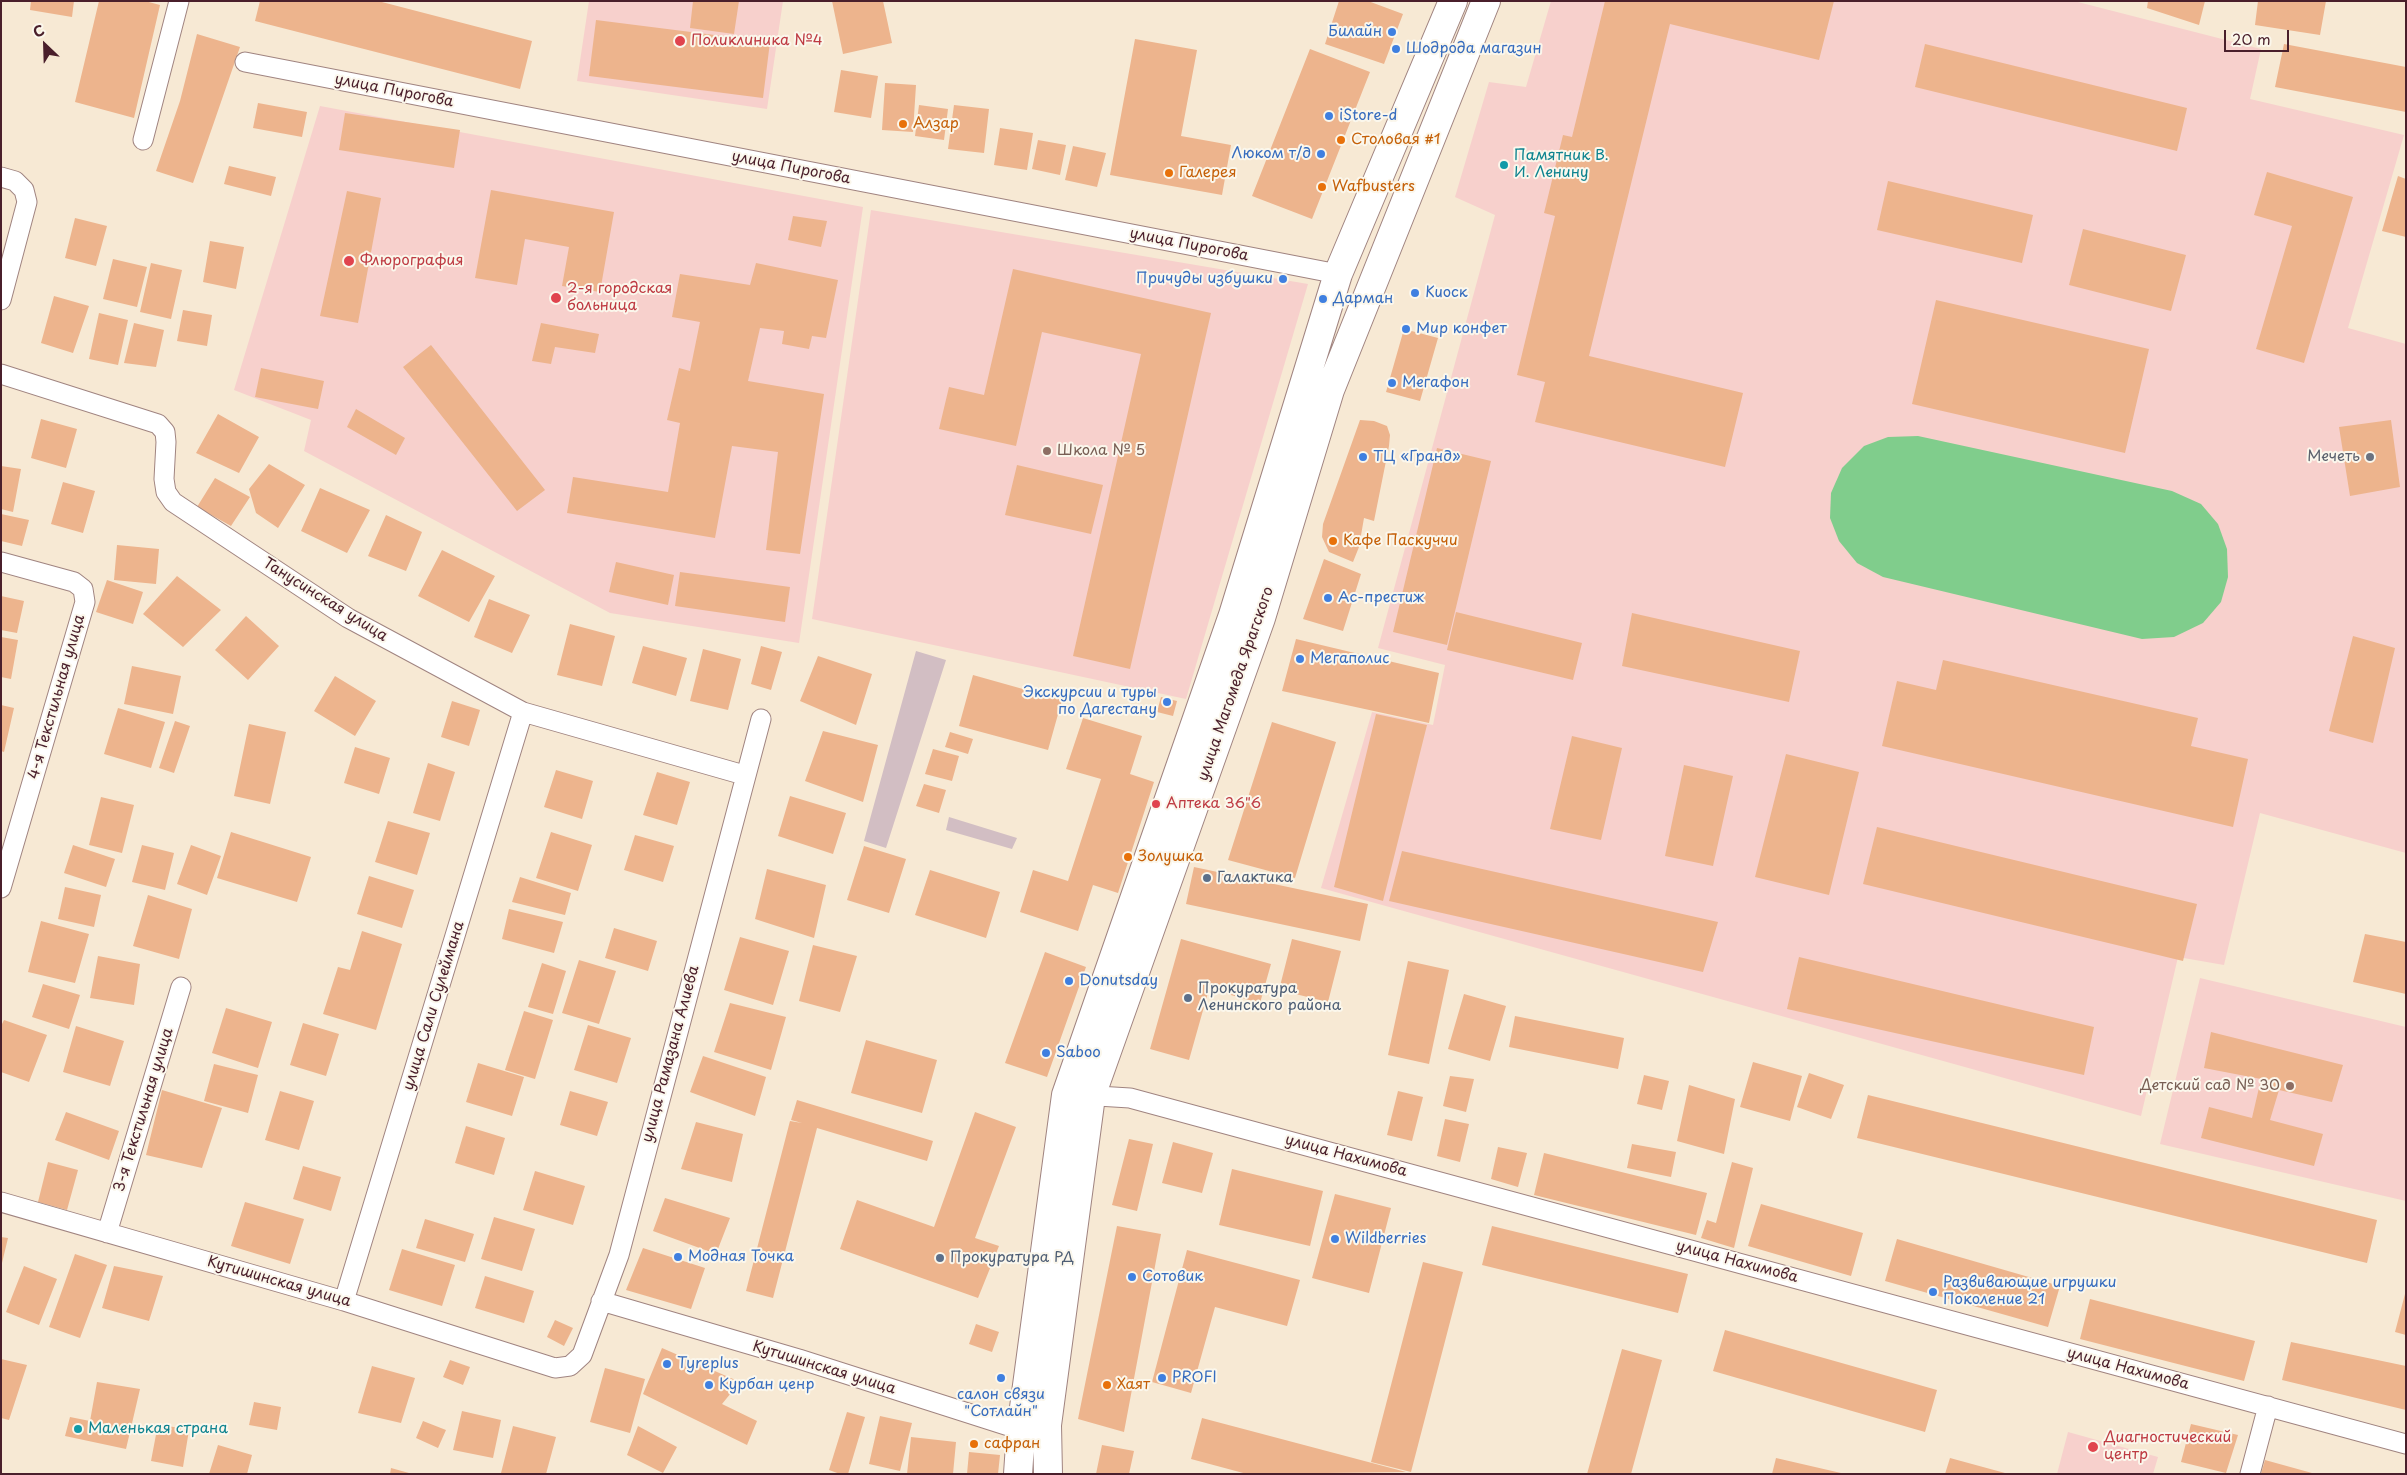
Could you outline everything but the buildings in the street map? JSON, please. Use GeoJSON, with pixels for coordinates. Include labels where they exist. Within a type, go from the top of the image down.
{"type":"FeatureCollection","features":[{"type":"Feature","properties":{"kind":"main road","name":"улица Магомеда Ярагского"},"geometry":{"type":"LineString","coordinates":[[1018,1474],[1034,1428],[1078,1095],[1233,615],[1305,387],[1338,274],[1453,1]]}},
{"type":"Feature","properties":{"kind":"main road","name":"улица Магомеда Ярагского"},"geometry":{"type":"LineString","coordinates":[[1078,1095],[1261,618],[1330,390],[1486,1]]}},
{"type":"Feature","properties":{"kind":"main road","name":"улица Магомеда Ярагского"},"geometry":{"type":"LineString","coordinates":[[1034,1428],[1048,1474]]}},
{"type":"Feature","properties":{"kind":"street"},"geometry":{"type":"LineString","coordinates":[[143,140],[180,1]]}},
{"type":"Feature","properties":{"kind":"street","name":"улица Пирогова"},"geometry":{"type":"LineString","coordinates":[[245,62],[1338,274]]}},
{"type":"Feature","properties":{"kind":"street"},"geometry":{"type":"LineString","coordinates":[[1,177],[15,181],[24,190],[27,202],[1,300]]}},
{"type":"Feature","properties":{"kind":"street","name":"Танусинская улица"},"geometry":{"type":"LineString","coordinates":[[1,374],[158,424],[164,432],[166,442],[164,479],[166,492],[173,502],[348,618],[523,712],[744,775]]}},
{"type":"Feature","properties":{"kind":"street","name":"4-я Текстильная улица"},"geometry":{"type":"LineString","coordinates":[[1,562],[74,582],[82,589],[85,602],[1,888]]}},
{"type":"Feature","properties":{"kind":"street","name":"улица Сали Сулеймана"},"geometry":{"type":"LineString","coordinates":[[344,1301],[523,712]]}},
{"type":"Feature","properties":{"kind":"street","name":"улица Рамазана Алиева"},"geometry":{"type":"LineString","coordinates":[[555,1368],[570,1366],[582,1355],[618,1255],[744,775],[761,719]]}},
{"type":"Feature","properties":{"kind":"street","name":"3-я Текстильная улица"},"geometry":{"type":"LineString","coordinates":[[107,1233],[181,987]]}},
{"type":"Feature","properties":{"kind":"street","name":"улица Нахимова"},"geometry":{"type":"LineString","coordinates":[[1078,1095],[1140,1100],[2406,1444]]}},
{"type":"Feature","properties":{"kind":"street","name":"Кутишинская улица"},"geometry":{"type":"LineString","coordinates":[[1,1202],[344,1301],[555,1368]]}},
{"type":"Feature","properties":{"kind":"street","name":"Кутишинская улица"},"geometry":{"type":"LineString","coordinates":[[601,1301],[1034,1428]]}},
{"type":"Feature","properties":{"kind":"street"},"geometry":{"type":"LineString","coordinates":[[2250,1474],[2268,1406]]}},
{"type":"Feature","properties":{"kind":"shaded area","name":"Поликлиника №4"},"geometry":{"type":"Polygon","coordinates":[[[589,1],[783,1],[767,109],[577,81],[589,1]]]}},
{"type":"Feature","properties":{"kind":"shaded area"},"geometry":{"type":"Polygon","coordinates":[[[1551,1],[2074,1],[2261,49],[2250,99],[2404,135],[2348,328],[2406,344],[2406,853],[2260,813],[2224,965],[2178,957],[2141,1116],[1321,888],[1372,712],[1433,725],[1445,665],[1378,648],[1495,215],[1455,197],[1489,82],[1526,87],[1551,1]]]}},
{"type":"Feature","properties":{"kind":"shaded area","name":"2-я городская больница"},"geometry":{"type":"Polygon","coordinates":[[[320,106],[863,207],[799,643],[610,613],[304,451],[311,420],[234,390],[320,106]]]}},
{"type":"Feature","properties":{"kind":"shaded area","name":"Школа № 5"},"geometry":{"type":"Polygon","coordinates":[[[871,210],[1308,284],[1186,699],[812,619],[871,210]]]}},
{"type":"Feature","properties":{"kind":"shaded area"},"geometry":{"type":"Polygon","coordinates":[[[916,651],[946,660],[886,848],[864,841],[916,651]]]}},
{"type":"Feature","properties":{"kind":"shaded area"},"geometry":{"type":"Polygon","coordinates":[[[949,817],[1017,838],[1012,849],[946,830],[949,817]]]}},
{"type":"Feature","properties":{"kind":"shaded area","name":"Детский сад № 30"},"geometry":{"type":"Polygon","coordinates":[[[2200,978],[2406,1027],[2406,1201],[2160,1144],[2200,978]]]}},
{"type":"Feature","properties":{"kind":"shaded area","name":"Диагностический центр"},"geometry":{"type":"Polygon","coordinates":[[[2068,1432],[2158,1457],[2153,1474],[2057,1474],[2068,1432]]]}},
{"type":"Feature","properties":{"kind":"green space"},"geometry":{"type":"Polygon","coordinates":[[[1918,436],[2172,491],[2201,504],[2218,524],[2227,549],[2228,577],[2221,602],[2203,623],[2174,637],[2142,639],[1883,577],[1857,563],[1839,541],[1830,518],[1831,493],[1842,468],[1864,446],[1888,437],[1918,436]]]}},
{"type":"Feature","properties":{"kind":"place","name":"Билайн"},"geometry":{"type":"Point","coordinates":[1392,32]}},
{"type":"Feature","properties":{"kind":"place","name":"Поликлиника №4"},"geometry":{"type":"Point","coordinates":[680,41]}},
{"type":"Feature","properties":{"kind":"place","name":"Шодрода магазин"},"geometry":{"type":"Point","coordinates":[1396,49]}},
{"type":"Feature","properties":{"kind":"place","name":"iStore-d"},"geometry":{"type":"Point","coordinates":[1329,116]}},
{"type":"Feature","properties":{"kind":"place","name":"Алзар"},"geometry":{"type":"Point","coordinates":[903,124]}},
{"type":"Feature","properties":{"kind":"place","name":"Столовая #1"},"geometry":{"type":"Point","coordinates":[1341,140]}},
{"type":"Feature","properties":{"kind":"place","name":"Люком т/д"},"geometry":{"type":"Point","coordinates":[1321,154]}},
{"type":"Feature","properties":{"kind":"place","name":"Памятник В. И. Ленину"},"geometry":{"type":"Point","coordinates":[1504,165]}},
{"type":"Feature","properties":{"kind":"place","name":"Галерея"},"geometry":{"type":"Point","coordinates":[1169,173]}},
{"type":"Feature","properties":{"kind":"place","name":"Wafbusters"},"geometry":{"type":"Point","coordinates":[1322,187]}},
{"type":"Feature","properties":{"kind":"place","name":"Флюрография"},"geometry":{"type":"Point","coordinates":[349,261]}},
{"type":"Feature","properties":{"kind":"place","name":"Причуды избушки"},"geometry":{"type":"Point","coordinates":[1283,279]}},
{"type":"Feature","properties":{"kind":"place","name":"Киоск"},"geometry":{"type":"Point","coordinates":[1415,293]}},
{"type":"Feature","properties":{"kind":"place","name":"2-я городская больница"},"geometry":{"type":"Point","coordinates":[556,298]}},
{"type":"Feature","properties":{"kind":"place","name":"Дарман"},"geometry":{"type":"Point","coordinates":[1323,299]}},
{"type":"Feature","properties":{"kind":"place","name":"Мир конфет"},"geometry":{"type":"Point","coordinates":[1406,329]}},
{"type":"Feature","properties":{"kind":"place","name":"Мегафон"},"geometry":{"type":"Point","coordinates":[1392,383]}},
{"type":"Feature","properties":{"kind":"place","name":"Школа № 5"},"geometry":{"type":"Point","coordinates":[1047,451]}},
{"type":"Feature","properties":{"kind":"place","name":"ТЦ «Гранд»"},"geometry":{"type":"Point","coordinates":[1363,457]}},
{"type":"Feature","properties":{"kind":"place","name":"Мечеть"},"geometry":{"type":"Point","coordinates":[2370,457]}},
{"type":"Feature","properties":{"kind":"place","name":"Кафе Паскуччи"},"geometry":{"type":"Point","coordinates":[1333,541]}},
{"type":"Feature","properties":{"kind":"place","name":"Ас-престиж"},"geometry":{"type":"Point","coordinates":[1328,598]}},
{"type":"Feature","properties":{"kind":"place","name":"Мегаполис"},"geometry":{"type":"Point","coordinates":[1300,659]}},
{"type":"Feature","properties":{"kind":"place","name":"Экскурсии и туры по Дагестану"},"geometry":{"type":"Point","coordinates":[1167,702]}},
{"type":"Feature","properties":{"kind":"place","name":"Аптека 36\"6"},"geometry":{"type":"Point","coordinates":[1156,804]}},
{"type":"Feature","properties":{"kind":"place","name":"Золушка"},"geometry":{"type":"Point","coordinates":[1128,857]}},
{"type":"Feature","properties":{"kind":"place","name":"Галактика"},"geometry":{"type":"Point","coordinates":[1207,878]}},
{"type":"Feature","properties":{"kind":"place","name":"Donutsday"},"geometry":{"type":"Point","coordinates":[1069,981]}},
{"type":"Feature","properties":{"kind":"place","name":"Прокуратура Ленинского района"},"geometry":{"type":"Point","coordinates":[1188,998]}},
{"type":"Feature","properties":{"kind":"place","name":"Saboo"},"geometry":{"type":"Point","coordinates":[1046,1053]}},
{"type":"Feature","properties":{"kind":"place","name":"Детский сад № 30"},"geometry":{"type":"Point","coordinates":[2290,1086]}},
{"type":"Feature","properties":{"kind":"place","name":"Wildberries"},"geometry":{"type":"Point","coordinates":[1335,1239]}},
{"type":"Feature","properties":{"kind":"place","name":"Модная Точка"},"geometry":{"type":"Point","coordinates":[678,1257]}},
{"type":"Feature","properties":{"kind":"place","name":"Прокуратура РД"},"geometry":{"type":"Point","coordinates":[940,1258]}},
{"type":"Feature","properties":{"kind":"place","name":"Сотовик"},"geometry":{"type":"Point","coordinates":[1132,1277]}},
{"type":"Feature","properties":{"kind":"place","name":"Развивающие игрушки Поколение 21"},"geometry":{"type":"Point","coordinates":[1933,1292]}},
{"type":"Feature","properties":{"kind":"place","name":"Tyreplus"},"geometry":{"type":"Point","coordinates":[667,1364]}},
{"type":"Feature","properties":{"kind":"place","name":"салон связи \"Сотлайн\""},"geometry":{"type":"Point","coordinates":[1001,1378]}},
{"type":"Feature","properties":{"kind":"place","name":"PROFI"},"geometry":{"type":"Point","coordinates":[1162,1378]}},
{"type":"Feature","properties":{"kind":"place","name":"Курбан ценр"},"geometry":{"type":"Point","coordinates":[709,1385]}},
{"type":"Feature","properties":{"kind":"place","name":"Хаят"},"geometry":{"type":"Point","coordinates":[1107,1385]}},
{"type":"Feature","properties":{"kind":"place","name":"Маленькая страна"},"geometry":{"type":"Point","coordinates":[78,1429]}},
{"type":"Feature","properties":{"kind":"place","name":"сафран"},"geometry":{"type":"Point","coordinates":[974,1444]}},
{"type":"Feature","properties":{"kind":"place","name":"Диагностический центр"},"geometry":{"type":"Point","coordinates":[2093,1447]}}]}
